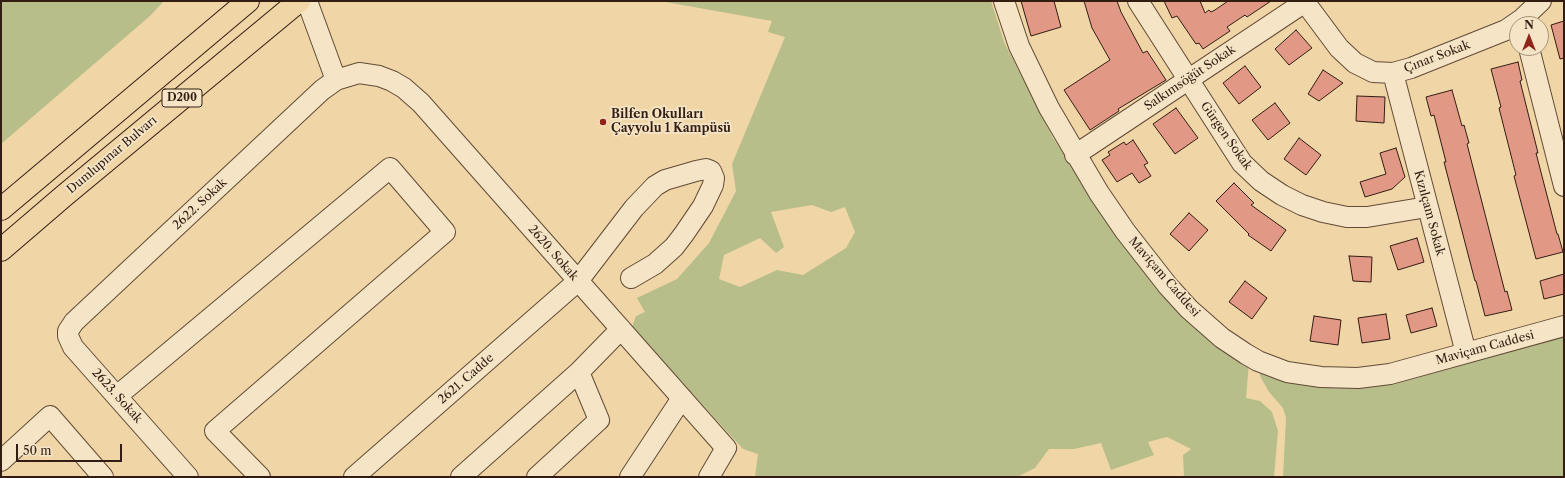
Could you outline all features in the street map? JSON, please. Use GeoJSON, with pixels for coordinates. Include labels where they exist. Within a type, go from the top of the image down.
{"type":"FeatureCollection","features":[{"type":"Feature","properties":{"kind":"highway","name":"D200"},"geometry":{"type":"LineString","coordinates":[[1,209],[248,1]]}},
{"type":"Feature","properties":{"kind":"highway","name":"Dumlupınar Bulvarı"},"geometry":{"type":"LineString","coordinates":[[1,250],[299,1]]}},
{"type":"Feature","properties":{"kind":"street"},"geometry":{"type":"LineString","coordinates":[[307,1],[336,80]]}},
{"type":"Feature","properties":{"kind":"street","name":"Maviçam Caddesi"},"geometry":{"type":"LineString","coordinates":[[1004,1],[1019,46],[1033,78],[1075,155],[1125,231],[1168,286],[1189,309],[1233,347],[1258,361],[1287,372],[1303,375],[1358,378],[1390,374],[1564,326]]}},
{"type":"Feature","properties":{"kind":"street","name":"Gürgen Sokak"},"geometry":{"type":"LineString","coordinates":[[1138,1],[1242,163],[1261,181],[1282,195],[1312,209],[1347,217],[1367,217],[1427,207]]}},
{"type":"Feature","properties":{"kind":"street","name":"Salkımsöğüt Sokak"},"geometry":{"type":"LineString","coordinates":[[1075,155],[1304,1]]}},
{"type":"Feature","properties":{"kind":"street","name":"Çınar Sokak"},"geometry":{"type":"LineString","coordinates":[[1304,1],[1339,48],[1354,63],[1373,72],[1393,74],[1509,28]]}},
{"type":"Feature","properties":{"kind":"street","name":"Çınar Sokak"},"geometry":{"type":"LineString","coordinates":[[1528,16],[1541,1]]}},
{"type":"Feature","properties":{"kind":"street"},"geometry":{"type":"LineString","coordinates":[[1532,56],[1564,186]]}},
{"type":"Feature","properties":{"kind":"street","name":"2620. Sokak"},"geometry":{"type":"LineString","coordinates":[[336,80],[351,74],[372,74],[392,81],[416,98],[726,448],[708,477]]}},
{"type":"Feature","properties":{"kind":"street","name":"Kızılçam Sokak"},"geometry":{"type":"LineString","coordinates":[[1393,74],[1466,353]]}},
{"type":"Feature","properties":{"kind":"street","name":"2622. Sokak"},"geometry":{"type":"LineString","coordinates":[[68,331],[70,326],[86,311],[322,90],[336,80]]}},
{"type":"Feature","properties":{"kind":"street"},"geometry":{"type":"LineString","coordinates":[[117,396],[390,168],[445,232],[215,431],[260,477]]}},
{"type":"Feature","properties":{"kind":"street","name":"2621. Cadde"},"geometry":{"type":"LineString","coordinates":[[354,477],[578,280],[634,208],[655,186],[665,180],[696,171],[706,169],[711,171],[714,178],[713,185],[703,206],[684,234],[674,247],[655,264],[631,278]]}},
{"type":"Feature","properties":{"kind":"street"},"geometry":{"type":"LineString","coordinates":[[461,477],[579,372],[620,329]]}},
{"type":"Feature","properties":{"kind":"street","name":"2623. Sokak"},"geometry":{"type":"LineString","coordinates":[[68,331],[68,336],[73,347],[188,477]]}},
{"type":"Feature","properties":{"kind":"street"},"geometry":{"type":"LineString","coordinates":[[537,477],[599,420],[579,372]]}},
{"type":"Feature","properties":{"kind":"street"},"geometry":{"type":"LineString","coordinates":[[630,477],[682,398]]}},
{"type":"Feature","properties":{"kind":"street"},"geometry":{"type":"LineString","coordinates":[[1,461],[50,416],[103,477]]}},
{"type":"Feature","properties":{"kind":"green space"},"geometry":{"type":"Polygon","coordinates":[[[1,1],[164,1],[150,16],[1,144],[1,1]]]}},
{"type":"Feature","properties":{"kind":"green space"},"geometry":{"type":"Polygon","coordinates":[[[660,1],[991,1],[1004,42],[1053,138],[1133,256],[1198,331],[1249,363],[1246,398],[1260,401],[1272,412],[1278,431],[1274,477],[1184,477],[1183,455],[1191,449],[1167,437],[1148,442],[1154,455],[1111,470],[1101,443],[1074,449],[1049,449],[1035,468],[1017,477],[755,477],[758,454],[743,449],[632,327],[636,316],[645,312],[637,298],[677,279],[709,243],[736,191],[732,164],[785,37],[768,32],[772,21],[660,1]],[[812,205],[771,212],[784,247],[776,253],[760,238],[724,255],[719,279],[740,287],[777,270],[803,275],[846,248],[855,232],[845,207],[831,212],[812,205]]]}},
{"type":"Feature","properties":{"kind":"green space"},"geometry":{"type":"Polygon","coordinates":[[[1564,334],[1564,477],[1283,477],[1286,418],[1283,408],[1269,392],[1260,376],[1260,370],[1298,382],[1564,334]]]}},
{"type":"Feature","properties":{"kind":"building"},"geometry":{"type":"Polygon","coordinates":[[[1021,1],[1054,1],[1061,27],[1031,36],[1021,1]]]}},
{"type":"Feature","properties":{"kind":"building"},"geometry":{"type":"Polygon","coordinates":[[[1084,1],[1117,1],[1121,12],[1143,53],[1147,51],[1166,80],[1118,109],[1119,111],[1090,130],[1064,90],[1110,60],[1092,28],[1084,1]]]}},
{"type":"Feature","properties":{"kind":"building"},"geometry":{"type":"Polygon","coordinates":[[[1164,1],[1200,1],[1205,13],[1209,10],[1211,12],[1215,10],[1228,1],[1271,1],[1247,17],[1245,15],[1227,27],[1230,31],[1203,49],[1199,43],[1196,44],[1177,16],[1172,18],[1164,1]]]}},
{"type":"Feature","properties":{"kind":"building"},"geometry":{"type":"Polygon","coordinates":[[[1564,21],[1564,58],[1560,59],[1551,25],[1564,21]]]}},
{"type":"Feature","properties":{"kind":"building"},"geometry":{"type":"Polygon","coordinates":[[[1296,30],[1312,48],[1289,65],[1275,49],[1296,30]]]}},
{"type":"Feature","properties":{"kind":"building"},"geometry":{"type":"Polygon","coordinates":[[[1518,62],[1522,80],[1520,81],[1538,153],[1536,153],[1563,252],[1536,259],[1514,176],[1516,175],[1491,69],[1518,62]]]}},
{"type":"Feature","properties":{"kind":"building"},"geometry":{"type":"Polygon","coordinates":[[[1245,66],[1261,87],[1239,104],[1223,83],[1245,66]]]}},
{"type":"Feature","properties":{"kind":"building"},"geometry":{"type":"Polygon","coordinates":[[[1323,70],[1343,83],[1319,101],[1308,94],[1323,70]]]}},
{"type":"Feature","properties":{"kind":"building"},"geometry":{"type":"Polygon","coordinates":[[[1452,90],[1462,126],[1464,125],[1469,143],[1467,144],[1505,292],[1507,291],[1512,310],[1485,316],[1444,162],[1446,162],[1434,115],[1431,116],[1426,97],[1452,90]]]}},
{"type":"Feature","properties":{"kind":"building"},"geometry":{"type":"Polygon","coordinates":[[[1357,96],[1385,97],[1384,123],[1356,121],[1357,96]]]}},
{"type":"Feature","properties":{"kind":"building"},"geometry":{"type":"Polygon","coordinates":[[[1275,103],[1290,123],[1268,140],[1252,120],[1275,103]]]}},
{"type":"Feature","properties":{"kind":"building"},"geometry":{"type":"Polygon","coordinates":[[[1176,108],[1198,138],[1175,154],[1153,124],[1176,108]]]}},
{"type":"Feature","properties":{"kind":"building"},"geometry":{"type":"Polygon","coordinates":[[[1299,138],[1321,155],[1306,175],[1284,159],[1299,138]]]}},
{"type":"Feature","properties":{"kind":"building"},"geometry":{"type":"Polygon","coordinates":[[[1133,140],[1148,163],[1144,165],[1151,176],[1139,183],[1132,173],[1117,182],[1102,160],[1110,155],[1108,152],[1124,142],[1126,145],[1133,140]]]}},
{"type":"Feature","properties":{"kind":"building"},"geometry":{"type":"Polygon","coordinates":[[[1396,148],[1405,177],[1392,189],[1365,197],[1360,182],[1386,174],[1380,153],[1396,148]]]}},
{"type":"Feature","properties":{"kind":"building"},"geometry":{"type":"Polygon","coordinates":[[[1234,183],[1254,203],[1251,205],[1286,230],[1271,251],[1248,235],[1249,234],[1216,201],[1234,183]]]}},
{"type":"Feature","properties":{"kind":"building"},"geometry":{"type":"Polygon","coordinates":[[[1189,213],[1208,230],[1189,251],[1170,234],[1189,213]]]}},
{"type":"Feature","properties":{"kind":"building"},"geometry":{"type":"Polygon","coordinates":[[[1417,238],[1424,262],[1398,270],[1390,246],[1417,238]]]}},
{"type":"Feature","properties":{"kind":"building"},"geometry":{"type":"Polygon","coordinates":[[[1349,256],[1372,257],[1371,282],[1353,281],[1349,256]]]}},
{"type":"Feature","properties":{"kind":"building"},"geometry":{"type":"Polygon","coordinates":[[[1564,274],[1564,294],[1544,299],[1540,281],[1564,274]]]}},
{"type":"Feature","properties":{"kind":"building"},"geometry":{"type":"Polygon","coordinates":[[[1245,281],[1267,298],[1252,319],[1229,302],[1245,281]]]}},
{"type":"Feature","properties":{"kind":"building"},"geometry":{"type":"Polygon","coordinates":[[[1432,308],[1437,326],[1411,333],[1406,315],[1432,308]]]}},
{"type":"Feature","properties":{"kind":"building"},"geometry":{"type":"Polygon","coordinates":[[[1386,314],[1390,339],[1362,343],[1358,318],[1386,314]]]}},
{"type":"Feature","properties":{"kind":"building"},"geometry":{"type":"Polygon","coordinates":[[[1314,316],[1341,320],[1338,345],[1310,341],[1314,316]]]}},
{"type":"Feature","properties":{"kind":"place","name":"Bilfen Okulları Çayyolu 1 Kampüsü"},"geometry":{"type":"Point","coordinates":[603,122]}}]}
